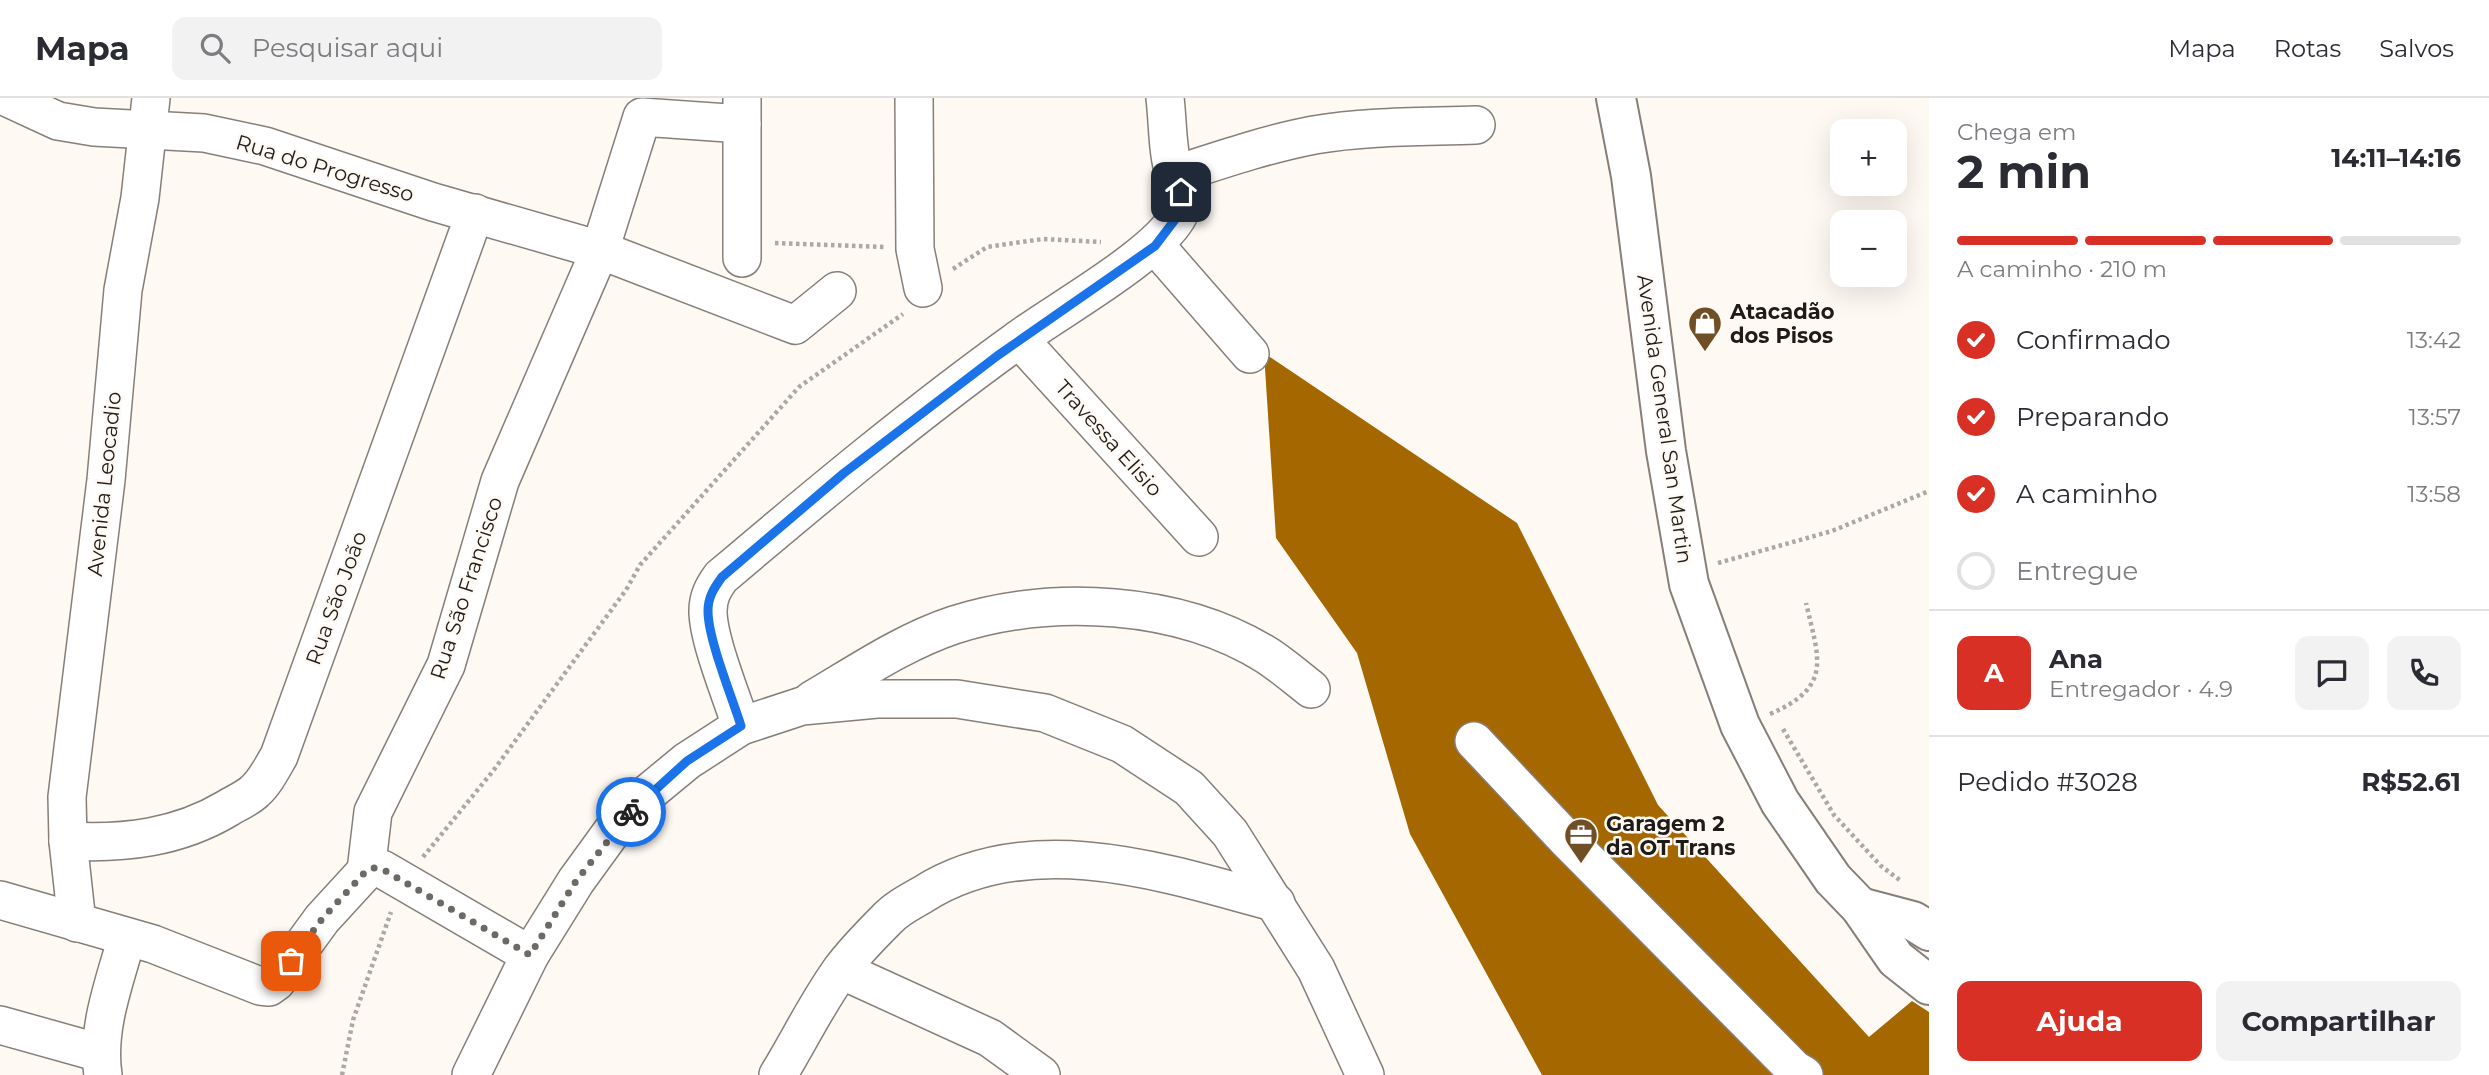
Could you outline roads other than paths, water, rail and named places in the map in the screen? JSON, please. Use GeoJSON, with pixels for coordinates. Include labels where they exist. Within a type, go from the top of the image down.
{"type":"FeatureCollection","features":[{"type":"Feature","properties":{"kind":"main road","name":"Avenida General San Martin"},"geometry":{"type":"LineString","coordinates":[[1616,98],[1631,176],[1666,451],[1689,584],[1757,719],[1780,802],[1833,879],[1860,906],[1896,959],[1929,985]]}},
{"type":"Feature","properties":{"kind":"main road","name":"Avenida General San Martin"},"geometry":{"type":"LineString","coordinates":[[1860,906],[1913,921],[1929,931]]}},
{"type":"Feature","properties":{"kind":"street"},"geometry":{"type":"LineString","coordinates":[[914,98],[915,248],[923,288]]}},
{"type":"Feature","properties":{"kind":"street"},"geometry":{"type":"LineString","coordinates":[[741,726],[711,631],[708,611],[711,591],[722,577],[844,473],[1166,231],[1182,199],[1174,175],[1165,98]]}},
{"type":"Feature","properties":{"kind":"street","name":"Rua do Progresso"},"geometry":{"type":"LineString","coordinates":[[6,107],[58,121],[94,127],[150,113],[204,133],[265,146],[433,202],[600,250],[795,325],[837,291]]}},
{"type":"Feature","properties":{"kind":"street"},"geometry":{"type":"LineString","coordinates":[[742,111],[742,250]]}},
{"type":"Feature","properties":{"kind":"street","name":"Rua São Francisco"},"geometry":{"type":"LineString","coordinates":[[366,871],[373,812],[446,665],[500,481],[600,250],[642,117],[742,111]]}},
{"type":"Feature","properties":{"kind":"street","name":"Avenida Leocadio"},"geometry":{"type":"LineString","coordinates":[[76,923],[68,841],[67,797],[106,480],[123,290],[140,198],[150,113]]}},
{"type":"Feature","properties":{"kind":"street"},"geometry":{"type":"LineString","coordinates":[[1174,175],[1263,147],[1314,135],[1362,129],[1476,125]]}},
{"type":"Feature","properties":{"kind":"street","name":"Rua São João"},"geometry":{"type":"LineString","coordinates":[[68,841],[119,842],[178,832],[214,816],[254,793],[267,777],[279,756],[475,214]]}},
{"type":"Feature","properties":{"kind":"street"},"geometry":{"type":"LineString","coordinates":[[1166,231],[1250,354]]}},
{"type":"Feature","properties":{"kind":"street","name":"Travessa Elisio"},"geometry":{"type":"LineString","coordinates":[[1019,339],[1199,537]]}},
{"type":"Feature","properties":{"kind":"street"},"geometry":{"type":"LineString","coordinates":[[803,706],[892,653],[951,626],[1003,612],[1034,609],[1142,611],[1193,624],[1230,636],[1269,656],[1311,689]]}},
{"type":"Feature","properties":{"kind":"street"},"geometry":{"type":"LineString","coordinates":[[471,1075],[530,955],[576,881],[613,830],[647,794],[687,761],[741,726],[803,706],[877,699],[957,699],[1045,713],[1122,744],[1189,788],[1230,833],[1316,969],[1365,1075]]}},
{"type":"Feature","properties":{"kind":"street"},"geometry":{"type":"LineString","coordinates":[[1474,741],[1569,842],[1794,1069],[1804,1075]]}},
{"type":"Feature","properties":{"kind":"street"},"geometry":{"type":"LineString","coordinates":[[778,1075],[841,970],[889,916],[945,880],[985,867],[1019,860],[1077,861],[1171,874],[1276,904]]}},
{"type":"Feature","properties":{"kind":"street"},"geometry":{"type":"LineString","coordinates":[[0,900],[127,937],[269,987],[276,982],[322,919],[366,871],[374,868],[382,869],[530,955]]}},
{"type":"Feature","properties":{"kind":"street"},"geometry":{"type":"LineString","coordinates":[[0,1026],[102,1064],[108,1007],[127,937]]}},
{"type":"Feature","properties":{"kind":"street"},"geometry":{"type":"LineString","coordinates":[[841,970],[990,1038],[1041,1075]]}},
{"type":"Feature","properties":{"kind":"place","name":"Atacadão dos Pisos"},"geometry":{"type":"Point","coordinates":[1705,353]}},
{"type":"Feature","properties":{"kind":"place","name":"Garagem 2 da OT Trans"},"geometry":{"type":"Point","coordinates":[1581,865]}}]}
